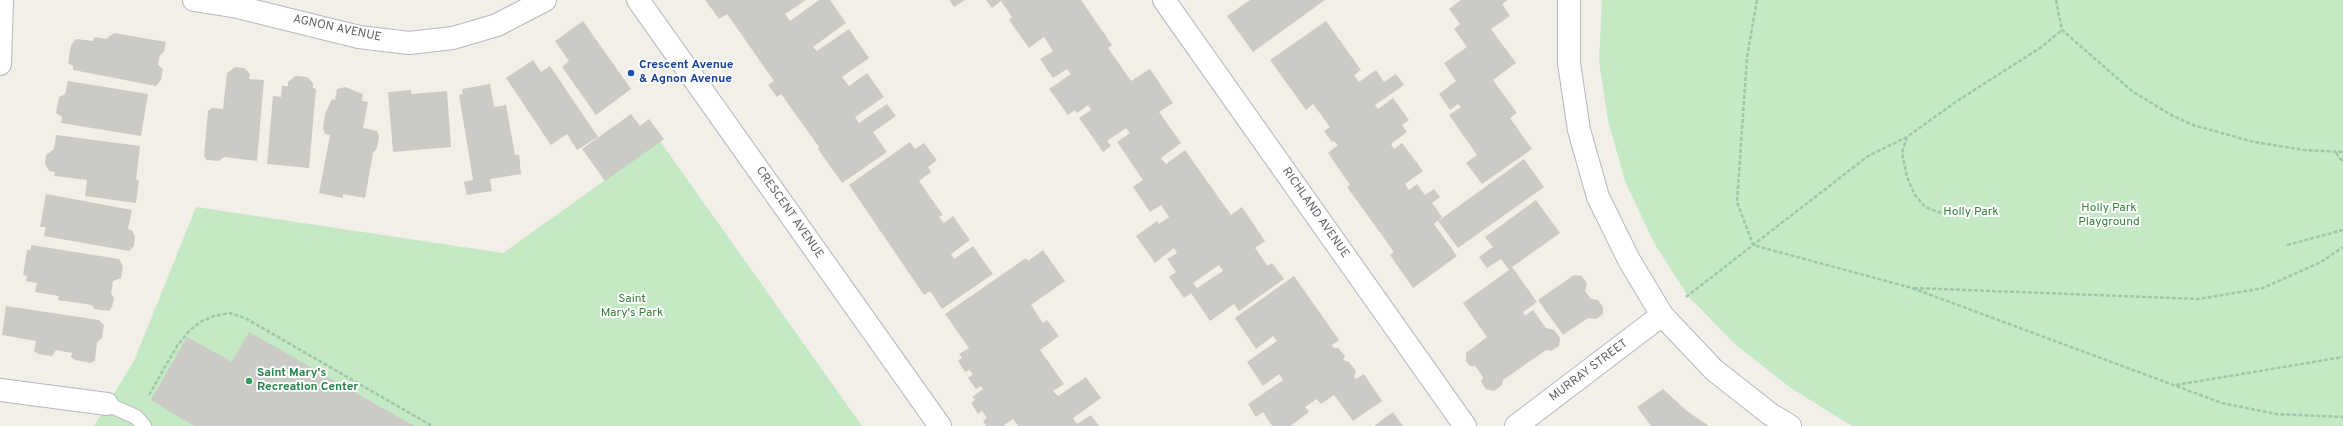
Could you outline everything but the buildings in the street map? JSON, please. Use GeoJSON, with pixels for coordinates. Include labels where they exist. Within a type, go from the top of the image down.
{"type":"FeatureCollection","features":[{"type":"Feature","properties":{"kind":"street"},"geometry":{"type":"LineString","coordinates":[[0,64],[2,0]]}},
{"type":"Feature","properties":{"kind":"street","name":"AGNON AVENUE"},"geometry":{"type":"LineString","coordinates":[[194,0],[238,7],[359,37],[409,42],[453,38],[496,25],[545,0]]}},
{"type":"Feature","properties":{"kind":"street","name":"CRESCENT AVENUE"},"geometry":{"type":"LineString","coordinates":[[638,0],[940,426]]}},
{"type":"Feature","properties":{"kind":"street","name":"RICHLAND AVENUE"},"geometry":{"type":"LineString","coordinates":[[1164,0],[1465,426]]}},
{"type":"Feature","properties":{"kind":"street"},"geometry":{"type":"LineString","coordinates":[[1569,0],[1569,63],[1579,130],[1598,197],[1628,260],[1662,315],[1714,370],[1770,414],[1790,426]]}},
{"type":"Feature","properties":{"kind":"street","name":"MURRAY STREET"},"geometry":{"type":"LineString","coordinates":[[1516,426],[1662,315]]}},
{"type":"Feature","properties":{"kind":"street"},"geometry":{"type":"LineString","coordinates":[[0,390],[107,404]]}},
{"type":"Feature","properties":{"kind":"lane"},"geometry":{"type":"LineString","coordinates":[[107,404],[140,422]]}},
{"type":"Feature","properties":{"kind":"path"},"geometry":{"type":"LineString","coordinates":[[1753,245],[1737,202],[1747,57],[1757,0]]}},
{"type":"Feature","properties":{"kind":"path"},"geometry":{"type":"LineString","coordinates":[[2056,0],[2062,30],[2132,91],[2193,125],[2254,142],[2304,150],[2343,152]]}},
{"type":"Feature","properties":{"kind":"path"},"geometry":{"type":"LineString","coordinates":[[1688,296],[1868,156],[1907,137],[1958,101],[2040,48],[2062,30]]}},
{"type":"Feature","properties":{"kind":"path"},"geometry":{"type":"LineString","coordinates":[[1907,137],[1902,153],[1907,177],[1915,195],[1925,206],[1938,212],[1960,215]]}},
{"type":"Feature","properties":{"kind":"path"},"geometry":{"type":"LineString","coordinates":[[2336,152],[2343,162]]}},
{"type":"Feature","properties":{"kind":"path"},"geometry":{"type":"LineString","coordinates":[[2287,245],[2343,230]]}},
{"type":"Feature","properties":{"kind":"path"},"geometry":{"type":"LineString","coordinates":[[1753,245],[1912,288],[2222,403],[2276,414],[2343,417]]}},
{"type":"Feature","properties":{"kind":"path"},"geometry":{"type":"LineString","coordinates":[[1912,288],[2199,299],[2263,288],[2321,262],[2343,247]]}},
{"type":"Feature","properties":{"kind":"path"},"geometry":{"type":"LineString","coordinates":[[140,422],[177,346],[188,331],[200,322],[214,316],[230,313],[245,318],[432,426]]}},
{"type":"Feature","properties":{"kind":"path"},"geometry":{"type":"LineString","coordinates":[[2175,385],[2343,357]]}},
{"type":"Feature","properties":{"kind":"green space","name":"Holly Park"},"geometry":{"type":"Polygon","coordinates":[[[1602,0],[2343,0],[2343,426],[1854,426],[1847,423],[1791,388],[1737,346],[1688,296],[1654,243],[1625,181],[1608,120],[1599,61],[1602,0]]]}},
{"type":"Feature","properties":{"kind":"green space","name":"Saint Mary's Park"},"geometry":{"type":"Polygon","coordinates":[[[660,141],[862,426],[94,426],[134,361],[196,207],[503,253],[660,141]]]}},
{"type":"Feature","properties":{"kind":"place","name":"Crescent Avenue & Agnon Avenue"},"geometry":{"type":"Point","coordinates":[631,73]}},
{"type":"Feature","properties":{"kind":"place","name":"Saint Mary's Recreation Center"},"geometry":{"type":"Point","coordinates":[249,381]}},
{"type":"Feature","properties":{"kind":"park label","name":"Holly Park Playground"},"geometry":{"type":"Point","coordinates":[2109,216]}}]}
